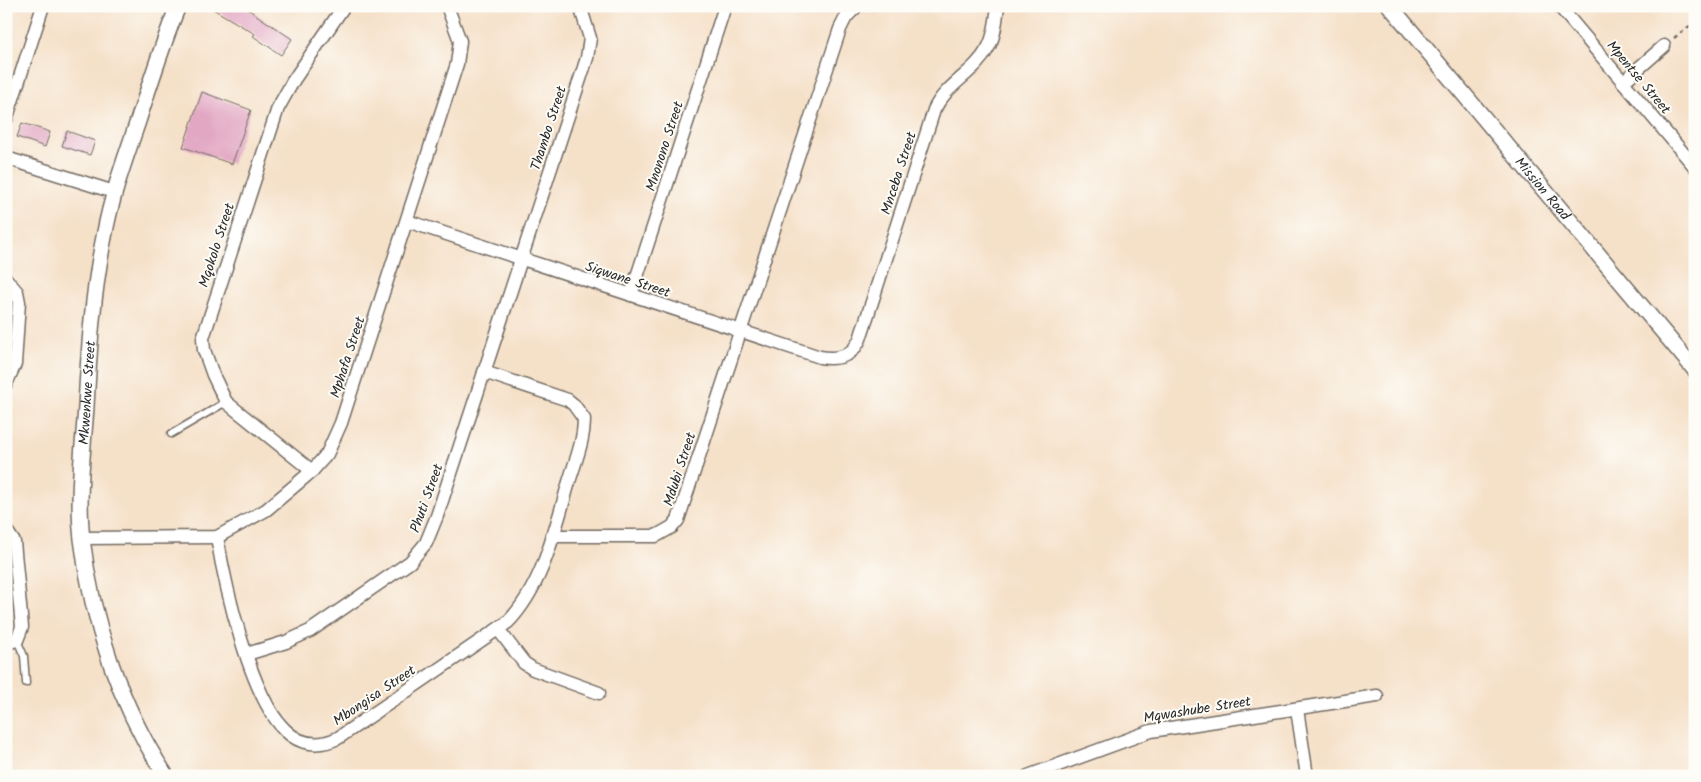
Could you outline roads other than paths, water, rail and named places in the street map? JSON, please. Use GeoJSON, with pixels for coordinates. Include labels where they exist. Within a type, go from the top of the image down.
{"type":"FeatureCollection","features":[{"type":"Feature","properties":{"kind":"street"},"geometry":{"type":"LineString","coordinates":[[6,120],[43,6]]}},
{"type":"Feature","properties":{"kind":"street","name":"Mkwenkwe Street"},"geometry":{"type":"LineString","coordinates":[[166,776],[135,722],[111,662],[92,591],[82,538],[81,495],[90,333],[99,266],[114,192],[155,68],[178,6]]}},
{"type":"Feature","properties":{"kind":"street","name":"Mphafa Street"},"geometry":{"type":"LineString","coordinates":[[82,538],[217,536],[266,510],[312,471],[327,454],[341,423],[458,58],[460,41],[447,6]]}},
{"type":"Feature","properties":{"kind":"street","name":"Thambo Street"},"geometry":{"type":"LineString","coordinates":[[520,259],[590,47],[588,27],[580,6]]}},
{"type":"Feature","properties":{"kind":"street","name":"Mnonono Street"},"geometry":{"type":"LineString","coordinates":[[630,295],[725,6]]}},
{"type":"Feature","properties":{"kind":"street"},"geometry":{"type":"LineString","coordinates":[[740,330],[840,29],[846,17],[857,6]]}},
{"type":"Feature","properties":{"kind":"street","name":"Mnceba Street"},"geometry":{"type":"LineString","coordinates":[[842,358],[856,347],[860,339],[934,110],[945,92],[980,60],[989,48],[998,6]]}},
{"type":"Feature","properties":{"kind":"street","name":"Mission Road"},"geometry":{"type":"LineString","coordinates":[[1390,6],[1695,370]]}},
{"type":"Feature","properties":{"kind":"street","name":"Mqokolo Street"},"geometry":{"type":"LineString","coordinates":[[312,471],[226,402],[219,392],[204,350],[205,327],[278,108],[343,7]]}},
{"type":"Feature","properties":{"kind":"street","name":"Mpentse Street"},"geometry":{"type":"LineString","coordinates":[[1560,7],[1623,82],[1690,152],[1695,167]]}},
{"type":"Feature","properties":{"kind":"street"},"geometry":{"type":"LineString","coordinates":[[1623,82],[1664,46]]}},
{"type":"Feature","properties":{"kind":"street"},"geometry":{"type":"LineString","coordinates":[[6,158],[114,192]]}},
{"type":"Feature","properties":{"kind":"street","name":"Siqwane Street"},"geometry":{"type":"LineString","coordinates":[[407,221],[820,357],[842,358]]}},
{"type":"Feature","properties":{"kind":"street","name":"Phuti Street"},"geometry":{"type":"LineString","coordinates":[[247,654],[286,642],[310,631],[419,553],[426,543],[437,516],[520,259]]}},
{"type":"Feature","properties":{"kind":"street"},"geometry":{"type":"LineString","coordinates":[[6,279],[17,292],[19,302],[15,364],[6,384]]}},
{"type":"Feature","properties":{"kind":"street","name":"Mdubi Street"},"geometry":{"type":"LineString","coordinates":[[552,536],[647,537],[665,533],[672,527],[683,508],[740,330]]}},
{"type":"Feature","properties":{"kind":"street","name":"Mbongisa Street"},"geometry":{"type":"LineString","coordinates":[[217,536],[228,595],[247,654],[265,701],[277,722],[298,739],[316,744],[327,743],[338,738],[508,622],[526,599],[552,536],[580,444],[584,419],[568,400],[484,372]]}},
{"type":"Feature","properties":{"kind":"street"},"geometry":{"type":"LineString","coordinates":[[6,530],[14,542],[22,616],[21,634],[12,641]]}},
{"type":"Feature","properties":{"kind":"street"},"geometry":{"type":"LineString","coordinates":[[498,629],[524,663],[533,669],[599,694]]}},
{"type":"Feature","properties":{"kind":"street","name":"Mqwashube Street"},"geometry":{"type":"LineString","coordinates":[[1028,776],[1151,731],[1377,696]]}},
{"type":"Feature","properties":{"kind":"street"},"geometry":{"type":"LineString","coordinates":[[1297,709],[1307,776]]}},
{"type":"Feature","properties":{"kind":"lane"},"geometry":{"type":"LineString","coordinates":[[171,434],[226,402]]}},
{"type":"Feature","properties":{"kind":"lane"},"geometry":{"type":"LineString","coordinates":[[12,641],[24,656],[26,683]]}}]}
